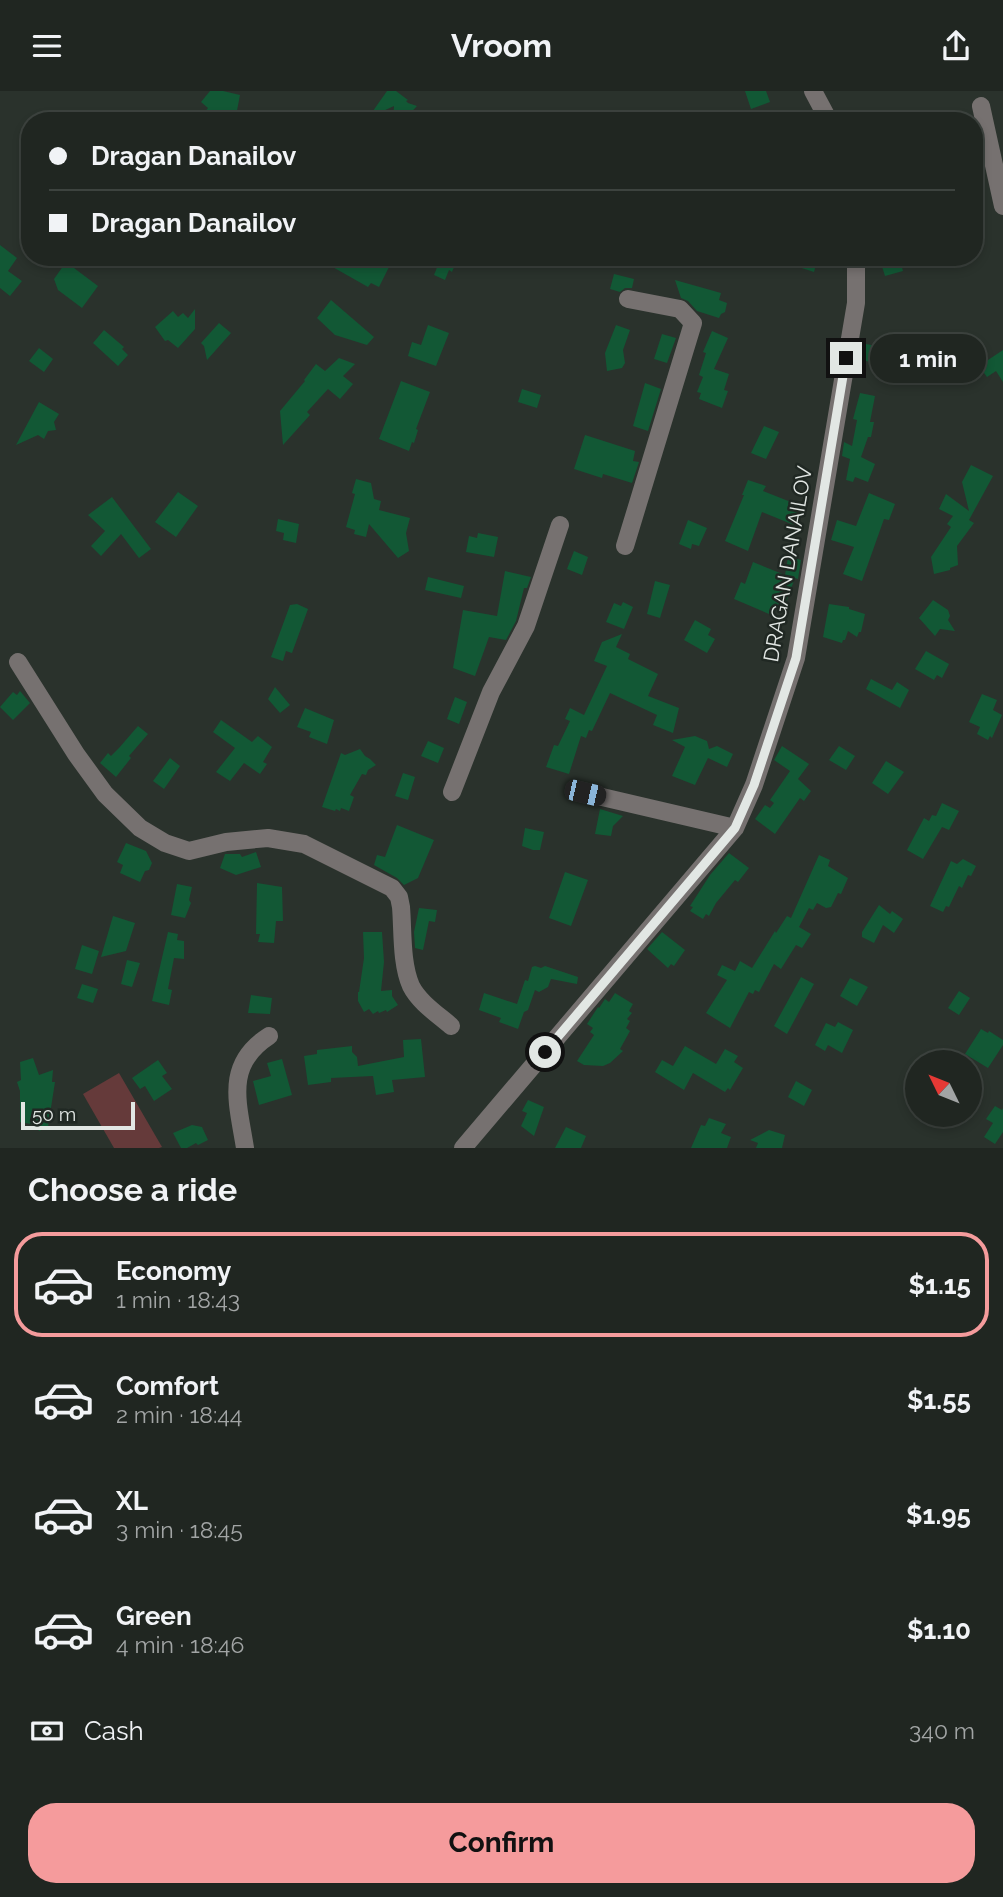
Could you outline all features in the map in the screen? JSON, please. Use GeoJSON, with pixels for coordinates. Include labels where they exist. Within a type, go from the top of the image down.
{"type":"FeatureCollection","features":[{"type":"Feature","properties":{"kind":"street"},"geometry":{"type":"LineString","coordinates":[[813,91],[824,112]]}},
{"type":"Feature","properties":{"kind":"street"},"geometry":{"type":"LineString","coordinates":[[981,106],[982,112]]}},
{"type":"Feature","properties":{"kind":"street"},"geometry":{"type":"LineString","coordinates":[[983,115],[1003,206]]}},
{"type":"Feature","properties":{"kind":"street","name":"DRAGAN DANAILOV"},"geometry":{"type":"LineString","coordinates":[[463,1148],[735,828],[754,785],[796,658],[856,303],[856,266]]}},
{"type":"Feature","properties":{"kind":"street"},"geometry":{"type":"LineString","coordinates":[[625,546],[693,323],[680,309],[628,299]]}},
{"type":"Feature","properties":{"kind":"street"},"geometry":{"type":"LineString","coordinates":[[452,792],[491,692],[526,626],[560,525]]}},
{"type":"Feature","properties":{"kind":"street"},"geometry":{"type":"LineString","coordinates":[[18,662],[76,754],[105,794],[140,828],[165,843],[190,851],[226,842],[268,838],[304,844],[393,888],[401,907],[411,985],[422,1000],[451,1026]]}},
{"type":"Feature","properties":{"kind":"street"},"geometry":{"type":"LineString","coordinates":[[585,793],[735,828]]}},
{"type":"Feature","properties":{"kind":"street"},"geometry":{"type":"LineString","coordinates":[[245,1148],[237,1078],[243,1062],[256,1044],[270,1036]]}},
{"type":"Feature","properties":{"kind":"shaded area"},"geometry":{"type":"Polygon","coordinates":[[[119,1073],[162,1147],[114,1148],[83,1094],[119,1073]]]}},
{"type":"Feature","properties":{"kind":"building"},"geometry":{"type":"Polygon","coordinates":[[[210,91],[240,95],[237,112],[205,112],[208,108],[201,102],[210,91]]]}},
{"type":"Feature","properties":{"kind":"building"},"geometry":{"type":"Polygon","coordinates":[[[387,91],[396,91],[408,100],[408,103],[417,106],[411,112],[394,112],[394,106],[381,112],[372,112],[387,91]]]}},
{"type":"Feature","properties":{"kind":"building"},"geometry":{"type":"Polygon","coordinates":[[[745,91],[766,91],[770,102],[751,109],[745,91]]]}},
{"type":"Feature","properties":{"kind":"building"},"geometry":{"type":"Polygon","coordinates":[[[0,245],[17,258],[8,271],[22,281],[10,296],[0,288],[0,245]]]}},
{"type":"Feature","properties":{"kind":"building"},"geometry":{"type":"Polygon","coordinates":[[[63,266],[71,266],[98,286],[82,308],[58,290],[54,279],[63,266]]]}},
{"type":"Feature","properties":{"kind":"building"},"geometry":{"type":"Polygon","coordinates":[[[331,266],[390,266],[379,287],[371,283],[368,287],[331,266]]]}},
{"type":"Feature","properties":{"kind":"building"},"geometry":{"type":"Polygon","coordinates":[[[438,266],[454,266],[452,272],[449,270],[445,280],[434,275],[438,266]]]}},
{"type":"Feature","properties":{"kind":"building"},"geometry":{"type":"Polygon","coordinates":[[[795,266],[816,266],[814,272],[795,266]]]}},
{"type":"Feature","properties":{"kind":"building"},"geometry":{"type":"Polygon","coordinates":[[[882,266],[902,266],[903,271],[885,276],[882,266]]]}},
{"type":"Feature","properties":{"kind":"building"},"geometry":{"type":"Polygon","coordinates":[[[614,274],[634,279],[632,288],[625,288],[620,292],[610,289],[614,274]]]}},
{"type":"Feature","properties":{"kind":"building"},"geometry":{"type":"Polygon","coordinates":[[[675,280],[721,293],[719,300],[727,303],[725,312],[719,318],[697,311],[681,298],[675,280]]]}},
{"type":"Feature","properties":{"kind":"building"},"geometry":{"type":"Polygon","coordinates":[[[331,300],[374,337],[367,345],[335,335],[317,318],[331,300]]]}},
{"type":"Feature","properties":{"kind":"building"},"geometry":{"type":"Polygon","coordinates":[[[195,309],[195,329],[178,348],[168,340],[165,341],[155,327],[173,311],[178,317],[183,313],[188,318],[195,309]]]}},
{"type":"Feature","properties":{"kind":"building"},"geometry":{"type":"Polygon","coordinates":[[[219,323],[231,333],[207,360],[201,343],[219,323]]]}},
{"type":"Feature","properties":{"kind":"building"},"geometry":{"type":"Polygon","coordinates":[[[428,325],[449,333],[436,366],[408,356],[412,342],[421,345],[428,325]]]}},
{"type":"Feature","properties":{"kind":"building"},"geometry":{"type":"Polygon","coordinates":[[[616,325],[630,330],[623,350],[625,363],[622,368],[607,371],[605,353],[616,325]]]}},
{"type":"Feature","properties":{"kind":"building"},"geometry":{"type":"Polygon","coordinates":[[[104,330],[124,347],[122,349],[128,355],[118,366],[93,343],[104,330]]]}},
{"type":"Feature","properties":{"kind":"building"},"geometry":{"type":"Polygon","coordinates":[[[712,331],[728,338],[714,369],[729,374],[724,390],[728,391],[722,408],[699,399],[701,393],[697,392],[703,377],[699,375],[706,353],[703,352],[712,331]]]}},
{"type":"Feature","properties":{"kind":"building"},"geometry":{"type":"Polygon","coordinates":[[[662,334],[676,338],[667,363],[654,359],[662,334]]]}},
{"type":"Feature","properties":{"kind":"building"},"geometry":{"type":"Polygon","coordinates":[[[861,343],[881,347],[878,364],[858,359],[861,343]]]}},
{"type":"Feature","properties":{"kind":"building"},"geometry":{"type":"Polygon","coordinates":[[[39,348],[53,359],[44,372],[29,361],[39,348]]]}},
{"type":"Feature","properties":{"kind":"building"},"geometry":{"type":"Polygon","coordinates":[[[1003,350],[1003,382],[996,371],[987,377],[979,366],[1003,350]]]}},
{"type":"Feature","properties":{"kind":"building"},"geometry":{"type":"Polygon","coordinates":[[[339,358],[355,364],[343,376],[353,384],[340,399],[328,389],[307,412],[310,415],[283,445],[280,411],[316,364],[325,371],[339,358]]]}},
{"type":"Feature","properties":{"kind":"building"},"geometry":{"type":"Polygon","coordinates":[[[401,381],[430,392],[409,451],[379,439],[401,381]]]}},
{"type":"Feature","properties":{"kind":"building"},"geometry":{"type":"Polygon","coordinates":[[[645,383],[661,389],[648,431],[633,426],[645,383]]]}},
{"type":"Feature","properties":{"kind":"building"},"geometry":{"type":"Polygon","coordinates":[[[522,389],[541,395],[537,408],[518,402],[522,389]]]}},
{"type":"Feature","properties":{"kind":"building"},"geometry":{"type":"Polygon","coordinates":[[[860,393],[875,396],[870,422],[874,422],[871,437],[868,437],[861,457],[875,464],[868,482],[855,477],[853,482],[846,480],[850,459],[842,456],[844,442],[852,446],[857,420],[853,419],[860,393]]]}},
{"type":"Feature","properties":{"kind":"building"},"geometry":{"type":"Polygon","coordinates":[[[39,402],[59,414],[54,422],[56,430],[48,431],[44,439],[38,435],[16,445],[39,402]]]}},
{"type":"Feature","properties":{"kind":"building"},"geometry":{"type":"Polygon","coordinates":[[[764,426],[779,432],[766,459],[751,453],[764,426]]]}},
{"type":"Feature","properties":{"kind":"building"},"geometry":{"type":"Polygon","coordinates":[[[585,435],[635,451],[633,461],[639,462],[632,483],[603,474],[602,478],[574,469],[585,435]]]}},
{"type":"Feature","properties":{"kind":"building"},"geometry":{"type":"Polygon","coordinates":[[[971,465],[993,476],[969,520],[974,523],[957,546],[958,565],[934,574],[931,557],[951,527],[947,524],[953,516],[939,509],[946,494],[969,511],[962,482],[971,465]]]}},
{"type":"Feature","properties":{"kind":"building"},"geometry":{"type":"Polygon","coordinates":[[[356,479],[371,483],[374,499],[381,501],[379,510],[410,518],[406,533],[409,551],[398,558],[369,524],[366,537],[354,534],[355,530],[346,527],[356,479]]]}},
{"type":"Feature","properties":{"kind":"building"},"geometry":{"type":"Polygon","coordinates":[[[748,480],[766,486],[763,491],[801,506],[794,525],[762,512],[748,551],[725,541],[748,480]]]}},
{"type":"Feature","properties":{"kind":"building"},"geometry":{"type":"Polygon","coordinates":[[[178,492],[198,506],[176,537],[155,522],[178,492]]]}},
{"type":"Feature","properties":{"kind":"building"},"geometry":{"type":"Polygon","coordinates":[[[869,493],[895,504],[889,520],[884,519],[862,581],[843,574],[854,547],[831,540],[837,520],[856,526],[869,493]]]}},
{"type":"Feature","properties":{"kind":"building"},"geometry":{"type":"Polygon","coordinates":[[[112,497],[151,549],[139,558],[121,534],[101,556],[91,546],[105,531],[88,515],[112,497]]]}},
{"type":"Feature","properties":{"kind":"building"},"geometry":{"type":"Polygon","coordinates":[[[278,519],[299,524],[296,543],[283,540],[284,533],[276,531],[278,519]]]}},
{"type":"Feature","properties":{"kind":"building"},"geometry":{"type":"Polygon","coordinates":[[[688,520],[707,528],[699,546],[692,544],[691,549],[679,544],[688,520]]]}},
{"type":"Feature","properties":{"kind":"building"},"geometry":{"type":"Polygon","coordinates":[[[478,533],[498,537],[494,557],[466,552],[469,536],[477,538],[478,533]]]}},
{"type":"Feature","properties":{"kind":"building"},"geometry":{"type":"Polygon","coordinates":[[[574,551],[588,557],[582,575],[567,569],[574,551]]]}},
{"type":"Feature","properties":{"kind":"building"},"geometry":{"type":"Polygon","coordinates":[[[788,557],[801,560],[798,579],[795,578],[786,602],[781,600],[777,608],[772,606],[769,614],[734,599],[741,582],[745,584],[753,562],[785,575],[788,557]]]}},
{"type":"Feature","properties":{"kind":"building"},"geometry":{"type":"Polygon","coordinates":[[[505,571],[531,577],[527,588],[524,588],[516,621],[506,640],[489,637],[475,676],[453,668],[463,610],[497,616],[505,571]]]}},
{"type":"Feature","properties":{"kind":"building"},"geometry":{"type":"Polygon","coordinates":[[[428,577],[464,586],[461,598],[425,590],[428,577]]]}},
{"type":"Feature","properties":{"kind":"building"},"geometry":{"type":"Polygon","coordinates":[[[655,581],[670,585],[660,618],[647,614],[655,581]]]}},
{"type":"Feature","properties":{"kind":"building"},"geometry":{"type":"Polygon","coordinates":[[[933,600],[948,610],[948,620],[955,631],[940,629],[935,636],[919,618],[933,600]]]}},
{"type":"Feature","properties":{"kind":"building"},"geometry":{"type":"Polygon","coordinates":[[[623,602],[633,607],[624,629],[606,622],[614,603],[621,606],[623,602]]]}},
{"type":"Feature","properties":{"kind":"building"},"geometry":{"type":"Polygon","coordinates":[[[297,604],[308,609],[292,653],[286,651],[283,661],[271,657],[290,605],[297,604]]]}},
{"type":"Feature","properties":{"kind":"building"},"geometry":{"type":"Polygon","coordinates":[[[829,604],[849,607],[865,614],[861,632],[857,637],[848,631],[842,643],[823,637],[829,604]]]}},
{"type":"Feature","properties":{"kind":"building"},"geometry":{"type":"Polygon","coordinates":[[[695,620],[711,629],[708,635],[715,639],[707,653],[684,640],[695,620]]]}},
{"type":"Feature","properties":{"kind":"building"},"geometry":{"type":"Polygon","coordinates":[[[622,634],[616,647],[630,654],[628,659],[658,674],[648,696],[679,708],[673,733],[653,725],[657,715],[610,693],[592,731],[589,730],[586,738],[581,736],[569,774],[546,767],[554,745],[558,746],[570,721],[565,719],[570,708],[584,715],[607,666],[594,661],[602,642],[622,634]]]}},
{"type":"Feature","properties":{"kind":"building"},"geometry":{"type":"Polygon","coordinates":[[[926,651],[949,664],[942,678],[937,675],[934,680],[915,669],[926,651]]]}},
{"type":"Feature","properties":{"kind":"building"},"geometry":{"type":"Polygon","coordinates":[[[871,679],[892,690],[897,682],[909,690],[900,708],[866,689],[871,679]]]}},
{"type":"Feature","properties":{"kind":"building"},"geometry":{"type":"Polygon","coordinates":[[[275,687],[290,705],[280,713],[268,699],[275,687]]]}},
{"type":"Feature","properties":{"kind":"building"},"geometry":{"type":"Polygon","coordinates":[[[20,691],[30,703],[13,720],[0,707],[13,692],[17,695],[20,691]]]}},
{"type":"Feature","properties":{"kind":"building"},"geometry":{"type":"Polygon","coordinates":[[[982,694],[997,700],[993,710],[1002,715],[992,738],[990,736],[988,740],[977,734],[980,727],[969,722],[982,694]]]}},
{"type":"Feature","properties":{"kind":"building"},"geometry":{"type":"Polygon","coordinates":[[[455,697],[467,702],[459,724],[447,719],[455,697]]]}},
{"type":"Feature","properties":{"kind":"building"},"geometry":{"type":"Polygon","coordinates":[[[305,708],[334,720],[327,744],[309,737],[311,732],[297,727],[305,708]]]}},
{"type":"Feature","properties":{"kind":"building"},"geometry":{"type":"Polygon","coordinates":[[[221,720],[252,742],[258,736],[272,747],[263,762],[267,764],[260,774],[244,763],[230,781],[216,772],[235,748],[213,732],[221,720]]]}},
{"type":"Feature","properties":{"kind":"building"},"geometry":{"type":"Polygon","coordinates":[[[138,726],[148,734],[129,756],[131,758],[116,777],[100,763],[108,753],[111,756],[138,726]]]}},
{"type":"Feature","properties":{"kind":"building"},"geometry":{"type":"Polygon","coordinates":[[[695,736],[707,741],[709,749],[717,746],[733,754],[727,767],[708,758],[695,785],[672,776],[685,747],[672,740],[695,736]]]}},
{"type":"Feature","properties":{"kind":"building"},"geometry":{"type":"Polygon","coordinates":[[[428,741],[444,748],[438,763],[421,756],[428,741]]]}},
{"type":"Feature","properties":{"kind":"building"},"geometry":{"type":"Polygon","coordinates":[[[782,746],[809,764],[798,779],[811,791],[804,801],[800,798],[775,834],[755,819],[765,805],[770,808],[774,803],[770,800],[790,771],[774,760],[782,746]]]}},
{"type":"Feature","properties":{"kind":"building"},"geometry":{"type":"Polygon","coordinates":[[[839,746],[855,756],[846,770],[829,760],[839,746]]]}},
{"type":"Feature","properties":{"kind":"building"},"geometry":{"type":"Polygon","coordinates":[[[360,749],[376,765],[368,770],[366,775],[362,774],[350,795],[354,797],[349,811],[322,807],[341,753],[345,755],[360,749]]]}},
{"type":"Feature","properties":{"kind":"building"},"geometry":{"type":"Polygon","coordinates":[[[170,758],[180,766],[164,789],[153,781],[170,758]]]}},
{"type":"Feature","properties":{"kind":"building"},"geometry":{"type":"Polygon","coordinates":[[[886,761],[904,772],[888,794],[872,783],[886,761]]]}},
{"type":"Feature","properties":{"kind":"building"},"geometry":{"type":"Polygon","coordinates":[[[403,773],[415,777],[408,800],[395,796],[403,773]]]}},
{"type":"Feature","properties":{"kind":"building"},"geometry":{"type":"Polygon","coordinates":[[[942,803],[959,811],[949,830],[942,827],[923,859],[907,850],[924,818],[929,821],[932,815],[936,816],[942,803]]]}},
{"type":"Feature","properties":{"kind":"building"},"geometry":{"type":"Polygon","coordinates":[[[600,809],[623,816],[613,826],[611,836],[595,834],[600,809]]]}},
{"type":"Feature","properties":{"kind":"building"},"geometry":{"type":"Polygon","coordinates":[[[397,825],[434,840],[418,878],[404,885],[374,865],[377,855],[385,857],[397,825]]]}},
{"type":"Feature","properties":{"kind":"building"},"geometry":{"type":"Polygon","coordinates":[[[525,828],[544,832],[540,850],[522,846],[525,828]]]}},
{"type":"Feature","properties":{"kind":"building"},"geometry":{"type":"Polygon","coordinates":[[[126,843],[146,851],[152,863],[140,882],[120,873],[123,865],[117,862],[126,843]]]}},
{"type":"Feature","properties":{"kind":"building"},"geometry":{"type":"Polygon","coordinates":[[[256,852],[261,867],[236,875],[220,868],[225,854],[240,854],[242,857],[256,852]]]}},
{"type":"Feature","properties":{"kind":"building"},"geometry":{"type":"Polygon","coordinates":[[[729,853],[749,868],[738,882],[735,880],[709,916],[706,914],[703,919],[690,911],[693,907],[690,906],[710,875],[729,853]]]}},
{"type":"Feature","properties":{"kind":"building"},"geometry":{"type":"Polygon","coordinates":[[[819,855],[830,860],[828,866],[848,878],[841,894],[838,893],[831,907],[826,908],[817,903],[813,910],[809,908],[799,927],[811,934],[802,948],[796,945],[781,969],[774,964],[759,992],[749,992],[730,1028],[706,1013],[727,980],[717,975],[722,965],[735,971],[740,961],[752,968],[775,931],[776,933],[787,916],[791,918],[819,855]]]}},
{"type":"Feature","properties":{"kind":"building"},"geometry":{"type":"Polygon","coordinates":[[[963,859],[976,866],[971,876],[968,875],[962,888],[959,886],[949,907],[946,906],[943,912],[930,906],[951,861],[957,864],[963,859]]]}},
{"type":"Feature","properties":{"kind":"building"},"geometry":{"type":"Polygon","coordinates":[[[565,872],[588,880],[571,926],[549,918],[565,872]]]}},
{"type":"Feature","properties":{"kind":"building"},"geometry":{"type":"Polygon","coordinates":[[[257,883],[282,887],[283,921],[276,921],[274,943],[258,942],[260,934],[256,934],[257,883]]]}},
{"type":"Feature","properties":{"kind":"building"},"geometry":{"type":"Polygon","coordinates":[[[177,884],[192,887],[189,900],[191,903],[185,918],[171,915],[177,884]]]}},
{"type":"Feature","properties":{"kind":"building"},"geometry":{"type":"Polygon","coordinates":[[[879,905],[890,914],[892,911],[903,919],[894,933],[883,925],[874,943],[862,937],[862,932],[879,905]]]}},
{"type":"Feature","properties":{"kind":"building"},"geometry":{"type":"Polygon","coordinates":[[[419,908],[437,910],[435,922],[429,921],[423,950],[415,948],[414,932],[419,908]]]}},
{"type":"Feature","properties":{"kind":"building"},"geometry":{"type":"Polygon","coordinates":[[[113,916],[135,923],[126,951],[101,957],[113,916]]]}},
{"type":"Feature","properties":{"kind":"building"},"geometry":{"type":"Polygon","coordinates":[[[168,932],[178,934],[177,940],[184,941],[184,959],[174,958],[168,989],[172,990],[169,1005],[152,1001],[168,932]]]}},
{"type":"Feature","properties":{"kind":"building"},"geometry":{"type":"Polygon","coordinates":[[[363,932],[382,932],[384,962],[381,991],[392,990],[392,996],[398,1005],[387,1012],[378,1011],[373,1014],[369,1009],[364,1012],[358,1001],[364,958],[363,932]]]}},
{"type":"Feature","properties":{"kind":"building"},"geometry":{"type":"Polygon","coordinates":[[[662,932],[685,950],[674,966],[671,964],[668,968],[647,949],[662,932]]]}},
{"type":"Feature","properties":{"kind":"building"},"geometry":{"type":"Polygon","coordinates":[[[82,945],[99,951],[92,974],[75,969],[82,945]]]}},
{"type":"Feature","properties":{"kind":"building"},"geometry":{"type":"Polygon","coordinates":[[[127,960],[140,963],[132,987],[121,984],[127,960]]]}},
{"type":"Feature","properties":{"kind":"building"},"geometry":{"type":"Polygon","coordinates":[[[545,966],[578,977],[577,984],[551,979],[548,987],[539,992],[535,990],[518,1029],[499,1022],[501,1018],[479,1010],[484,993],[517,1004],[525,980],[528,981],[532,967],[545,966]]]}},
{"type":"Feature","properties":{"kind":"building"},"geometry":{"type":"Polygon","coordinates":[[[801,977],[814,984],[787,1034],[774,1026],[801,977]]]}},
{"type":"Feature","properties":{"kind":"building"},"geometry":{"type":"Polygon","coordinates":[[[850,978],[868,987],[857,1006],[840,996],[850,978]]]}},
{"type":"Feature","properties":{"kind":"building"},"geometry":{"type":"Polygon","coordinates":[[[82,984],[98,989],[93,1003],[77,998],[82,984]]]}},
{"type":"Feature","properties":{"kind":"building"},"geometry":{"type":"Polygon","coordinates":[[[959,991],[970,998],[959,1015],[948,1008],[959,991]]]}},
{"type":"Feature","properties":{"kind":"building"},"geometry":{"type":"Polygon","coordinates":[[[615,993],[633,1004],[626,1028],[630,1031],[620,1049],[623,1051],[603,1066],[584,1065],[577,1061],[594,1035],[590,1032],[593,1028],[587,1024],[605,999],[609,1002],[615,993]]]}},
{"type":"Feature","properties":{"kind":"building"},"geometry":{"type":"Polygon","coordinates":[[[251,995],[272,998],[270,1014],[248,1013],[251,995]]]}},
{"type":"Feature","properties":{"kind":"building"},"geometry":{"type":"Polygon","coordinates":[[[838,1022],[853,1030],[842,1053],[828,1045],[825,1051],[815,1045],[826,1023],[835,1027],[838,1022]]]}},
{"type":"Feature","properties":{"kind":"building"},"geometry":{"type":"Polygon","coordinates":[[[981,1029],[1003,1040],[1003,1045],[988,1068],[982,1064],[982,1050],[968,1050],[981,1029]]]}},
{"type":"Feature","properties":{"kind":"building"},"geometry":{"type":"Polygon","coordinates":[[[421,1039],[425,1077],[392,1080],[394,1092],[376,1095],[373,1076],[331,1078],[331,1082],[308,1085],[304,1056],[317,1054],[317,1050],[352,1046],[358,1066],[404,1057],[403,1040],[421,1039]]]}},
{"type":"Feature","properties":{"kind":"building"},"geometry":{"type":"Polygon","coordinates":[[[685,1046],[716,1064],[725,1049],[738,1056],[734,1062],[743,1068],[730,1090],[728,1088],[725,1092],[693,1073],[684,1090],[655,1072],[662,1060],[673,1066],[685,1046]]]}},
{"type":"Feature","properties":{"kind":"building"},"geometry":{"type":"Polygon","coordinates":[[[33,1058],[39,1075],[53,1070],[52,1082],[55,1082],[48,1127],[39,1131],[36,1125],[20,1122],[20,1091],[17,1082],[21,1080],[20,1062],[33,1058]]]}},
{"type":"Feature","properties":{"kind":"building"},"geometry":{"type":"Polygon","coordinates":[[[282,1059],[292,1095],[259,1105],[253,1081],[271,1076],[267,1063],[282,1059]]]}},
{"type":"Feature","properties":{"kind":"building"},"geometry":{"type":"Polygon","coordinates":[[[158,1060],[167,1073],[162,1076],[172,1089],[154,1101],[145,1086],[140,1089],[132,1078],[158,1060]]]}},
{"type":"Feature","properties":{"kind":"building"},"geometry":{"type":"Polygon","coordinates":[[[796,1081],[812,1090],[804,1106],[788,1097],[796,1081]]]}},
{"type":"Feature","properties":{"kind":"building"},"geometry":{"type":"Polygon","coordinates":[[[528,1100],[544,1107],[534,1136],[521,1126],[527,1113],[522,1111],[528,1100]]]}},
{"type":"Feature","properties":{"kind":"building"},"geometry":{"type":"Polygon","coordinates":[[[995,1106],[1002,1110],[1003,1108],[1003,1132],[995,1144],[984,1137],[993,1123],[986,1119],[995,1106]]]}},
{"type":"Feature","properties":{"kind":"building"},"geometry":{"type":"Polygon","coordinates":[[[709,1118],[726,1124],[721,1133],[731,1137],[727,1148],[691,1148],[701,1125],[705,1126],[709,1118]]]}},
{"type":"Feature","properties":{"kind":"building"},"geometry":{"type":"Polygon","coordinates":[[[192,1125],[202,1127],[208,1140],[181,1148],[173,1133],[192,1125]]]}},
{"type":"Feature","properties":{"kind":"building"},"geometry":{"type":"Polygon","coordinates":[[[566,1127],[586,1136],[581,1148],[555,1148],[566,1127]]]}},
{"type":"Feature","properties":{"kind":"building"},"geometry":{"type":"Polygon","coordinates":[[[769,1130],[785,1135],[782,1148],[756,1148],[758,1143],[750,1140],[769,1130]]]}},
{"type":"Feature","properties":{"kind":"route"},"geometry":{"type":"LineString","coordinates":[[545,1052],[735,828],[754,785],[796,658],[846,358]]}}]}
